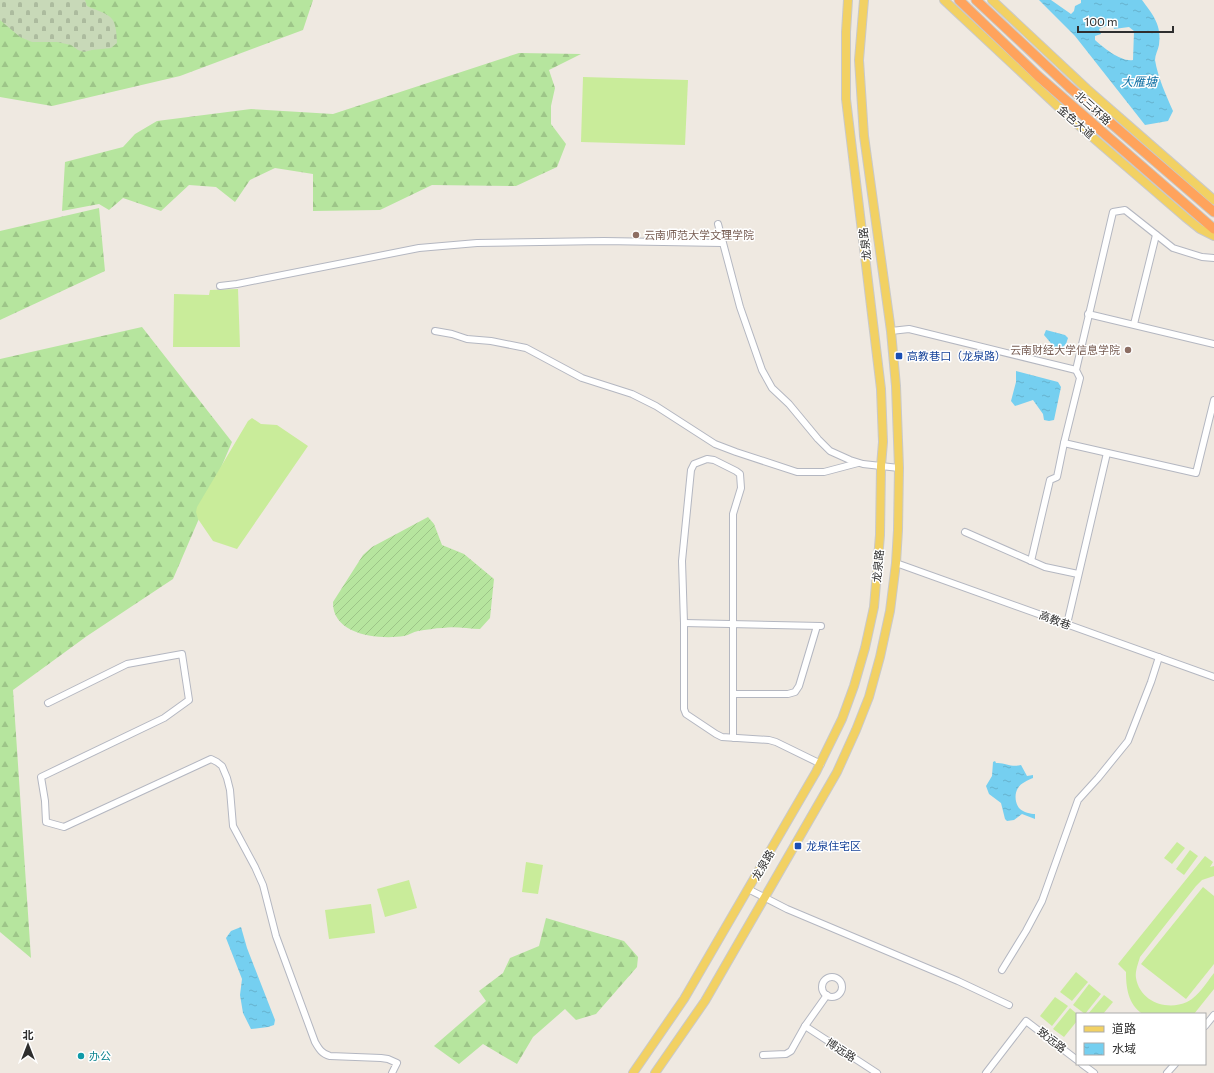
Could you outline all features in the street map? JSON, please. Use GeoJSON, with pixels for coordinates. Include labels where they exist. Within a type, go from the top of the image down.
{"type":"FeatureCollection","features":[{"type":"Feature","properties":{"kind":"highway","name":"北三环路"},"geometry":{"type":"LineString","coordinates":[[960,0],[1038,76],[1214,229]]}},
{"type":"Feature","properties":{"kind":"highway","name":"北三环路"},"geometry":{"type":"LineString","coordinates":[[976,0],[1069,87],[1214,212]]}},
{"type":"Feature","properties":{"kind":"main road","name":"龙泉路"},"geometry":{"type":"LineString","coordinates":[[633,1073],[684,999],[821,764],[842,719],[854,686],[865,648],[874,607],[880,535],[881,466],[883,442],[882,390],[846,99],[848,0]]}},
{"type":"Feature","properties":{"kind":"main road","name":"龙泉路"},"geometry":{"type":"LineString","coordinates":[[655,1073],[705,1001],[837,772],[869,697],[890,611],[896,563],[899,468],[896,386],[891,331],[864,136],[860,60],[864,0]]}},
{"type":"Feature","properties":{"kind":"main road","name":"金色大道"},"geometry":{"type":"LineString","coordinates":[[944,0],[1069,117],[1185,217],[1200,229],[1214,236]]}},
{"type":"Feature","properties":{"kind":"main road"},"geometry":{"type":"LineString","coordinates":[[992,0],[1087,89],[1214,200]]}},
{"type":"Feature","properties":{"kind":"street"},"geometry":{"type":"LineString","coordinates":[[1030,561],[1050,480],[1057,478],[1080,378],[1076,370],[1113,212],[1125,210],[1173,248],[1202,257],[1214,258]]}},
{"type":"Feature","properties":{"kind":"street"},"geometry":{"type":"LineString","coordinates":[[718,224],[722,244],[740,307],[762,370],[772,388],[789,404],[830,451],[858,463],[899,468]]}},
{"type":"Feature","properties":{"kind":"street"},"geometry":{"type":"LineString","coordinates":[[1134,324],[1156,235]]}},
{"type":"Feature","properties":{"kind":"street"},"geometry":{"type":"LineString","coordinates":[[220,286],[237,284],[419,248],[477,243],[604,241],[722,244]]}},
{"type":"Feature","properties":{"kind":"street"},"geometry":{"type":"LineString","coordinates":[[1088,314],[1214,344]]}},
{"type":"Feature","properties":{"kind":"street"},"geometry":{"type":"LineString","coordinates":[[891,331],[909,329],[1076,370]]}},
{"type":"Feature","properties":{"kind":"street"},"geometry":{"type":"LineString","coordinates":[[435,331],[452,334],[467,339],[491,341],[526,348],[582,378],[632,394],[656,406],[715,444],[797,472],[824,472],[858,463]]}},
{"type":"Feature","properties":{"kind":"street"},"geometry":{"type":"LineString","coordinates":[[1064,443],[1196,473],[1214,400]]}},
{"type":"Feature","properties":{"kind":"street"},"geometry":{"type":"LineString","coordinates":[[1067,624],[1107,453]]}},
{"type":"Feature","properties":{"kind":"street"},"geometry":{"type":"LineString","coordinates":[[733,738],[733,514],[741,488],[741,482],[740,474],[736,470],[714,460],[707,459],[694,464],[691,470],[682,561],[684,704],[686,714],[722,737],[733,738],[769,740],[821,764]]}},
{"type":"Feature","properties":{"kind":"street"},"geometry":{"type":"LineString","coordinates":[[965,532],[1045,567],[1078,574]]}},
{"type":"Feature","properties":{"kind":"street","name":"高教巷"},"geometry":{"type":"LineString","coordinates":[[896,563],[1214,677]]}},
{"type":"Feature","properties":{"kind":"street"},"geometry":{"type":"LineString","coordinates":[[684,623],[819,626],[799,686],[794,692],[784,694],[733,694]]}},
{"type":"Feature","properties":{"kind":"street"},"geometry":{"type":"LineString","coordinates":[[48,703],[127,664],[182,654],[190,700],[164,718],[41,777],[45,800],[46,822],[64,827],[211,760],[222,766],[230,790],[233,826],[255,867],[262,884],[276,936],[317,1046],[325,1055],[330,1056],[388,1059],[396,1063],[392,1073]]}},
{"type":"Feature","properties":{"kind":"street"},"geometry":{"type":"LineString","coordinates":[[1002,970],[1026,931],[1042,901],[1078,800],[1128,741],[1159,657]]}},
{"type":"Feature","properties":{"kind":"street"},"geometry":{"type":"LineString","coordinates":[[748,889],[787,909],[951,978],[1009,1005]]}},
{"type":"Feature","properties":{"kind":"street"},"geometry":{"type":"LineString","coordinates":[[762,1055],[786,1054],[791,1051],[805,1026],[827,995]]}},
{"type":"Feature","properties":{"kind":"street"},"geometry":{"type":"LineString","coordinates":[[1206,1025],[1214,1015]]}},
{"type":"Feature","properties":{"kind":"street","name":"致远路"},"geometry":{"type":"LineString","coordinates":[[986,1073],[1026,1021],[1076,1059]]}},
{"type":"Feature","properties":{"kind":"street","name":"博远路"},"geometry":{"type":"LineString","coordinates":[[805,1026],[877,1073]]}},
{"type":"Feature","properties":{"kind":"street"},"geometry":{"type":"LineString","coordinates":[[1083,1065],[1094,1073]]}},
{"type":"Feature","properties":{"kind":"street"},"geometry":{"type":"LineString","coordinates":[[1167,1073],[1174,1065]]}},
{"type":"Feature","properties":{"kind":"green space"},"geometry":{"type":"Polygon","coordinates":[[[0,0],[313,0],[303,30],[180,76],[52,106],[0,97],[0,0]]]}},
{"type":"Feature","properties":{"kind":"green space"},"geometry":{"type":"Polygon","coordinates":[[[0,0],[85,0],[87,6],[102,12],[114,21],[117,43],[111,48],[84,52],[71,45],[57,42],[32,42],[20,37],[0,20],[0,0]]]}},
{"type":"Feature","properties":{"kind":"green space"},"geometry":{"type":"Polygon","coordinates":[[[519,53],[581,54],[549,70],[555,88],[551,106],[551,124],[566,144],[557,167],[516,186],[432,185],[380,210],[313,211],[313,174],[275,168],[250,180],[235,202],[216,187],[189,185],[161,211],[123,198],[109,210],[99,204],[62,211],[65,162],[123,147],[135,134],[157,121],[251,109],[333,114],[519,53]]]}},
{"type":"Feature","properties":{"kind":"green space"},"geometry":{"type":"Polygon","coordinates":[[[583,77],[688,80],[685,145],[581,142],[583,77]]]}},
{"type":"Feature","properties":{"kind":"green space"},"geometry":{"type":"Polygon","coordinates":[[[99,208],[105,271],[0,320],[0,231],[99,208]]]}},
{"type":"Feature","properties":{"kind":"green space"},"geometry":{"type":"Polygon","coordinates":[[[238,289],[240,347],[173,347],[174,294],[209,295],[210,290],[238,289]]]}},
{"type":"Feature","properties":{"kind":"green space"},"geometry":{"type":"Polygon","coordinates":[[[142,327],[232,442],[173,579],[87,636],[13,690],[31,958],[0,932],[0,359],[142,327]]]}},
{"type":"Feature","properties":{"kind":"green space"},"geometry":{"type":"Polygon","coordinates":[[[252,418],[261,424],[277,425],[308,446],[237,549],[213,541],[198,519],[196,512],[197,507],[248,421],[252,418]]]}},
{"type":"Feature","properties":{"kind":"green space"},"geometry":{"type":"Polygon","coordinates":[[[428,517],[434,524],[442,545],[464,554],[494,579],[490,618],[480,629],[452,627],[437,628],[394,637],[370,636],[359,633],[340,622],[335,613],[333,602],[363,555],[372,547],[428,517]]]}},
{"type":"Feature","properties":{"kind":"green space"},"geometry":{"type":"Polygon","coordinates":[[[1177,842],[1185,848],[1172,864],[1164,858],[1177,842]]]}},
{"type":"Feature","properties":{"kind":"green space"},"geometry":{"type":"Polygon","coordinates":[[[1190,850],[1198,856],[1184,875],[1176,869],[1190,850]]]}},
{"type":"Feature","properties":{"kind":"green space"},"geometry":{"type":"Polygon","coordinates":[[[1205,856],[1213,862],[1210,867],[1214,866],[1214,876],[1202,880],[1196,886],[1140,957],[1136,975],[1139,986],[1149,999],[1163,1005],[1179,1005],[1187,1002],[1195,996],[1214,973],[1214,989],[1195,1013],[1142,1013],[1131,1001],[1127,990],[1126,972],[1118,964],[1205,856]]]}},
{"type":"Feature","properties":{"kind":"green space"},"geometry":{"type":"Polygon","coordinates":[[[526,862],[543,865],[538,894],[522,892],[526,862]]]}},
{"type":"Feature","properties":{"kind":"green space"},"geometry":{"type":"Polygon","coordinates":[[[409,880],[417,908],[385,917],[377,889],[409,880]]]}},
{"type":"Feature","properties":{"kind":"green space"},"geometry":{"type":"Polygon","coordinates":[[[1203,887],[1214,896],[1214,964],[1186,999],[1141,964],[1203,887]]]}},
{"type":"Feature","properties":{"kind":"green space"},"geometry":{"type":"Polygon","coordinates":[[[371,904],[375,933],[329,939],[325,910],[371,904]]]}},
{"type":"Feature","properties":{"kind":"green space"},"geometry":{"type":"Polygon","coordinates":[[[546,918],[624,941],[638,957],[637,967],[596,1014],[576,1020],[565,1009],[533,1037],[517,1064],[483,1044],[459,1064],[434,1046],[486,1001],[479,991],[503,973],[510,958],[539,946],[546,918]]]}},
{"type":"Feature","properties":{"kind":"green space"},"geometry":{"type":"Polygon","coordinates":[[[1076,972],[1088,982],[1072,1001],[1060,992],[1076,972]]]}},
{"type":"Feature","properties":{"kind":"green space"},"geometry":{"type":"Polygon","coordinates":[[[1089,984],[1101,994],[1086,1013],[1073,1005],[1089,984]]]}},
{"type":"Feature","properties":{"kind":"green space"},"geometry":{"type":"Polygon","coordinates":[[[1104,995],[1113,1002],[1104,1013],[1089,1013],[1104,995]]]}},
{"type":"Feature","properties":{"kind":"green space"},"geometry":{"type":"Polygon","coordinates":[[[1055,997],[1068,1006],[1052,1026],[1040,1016],[1055,997]]]}},
{"type":"Feature","properties":{"kind":"green space"},"geometry":{"type":"Polygon","coordinates":[[[1070,1008],[1076,1013],[1076,1022],[1064,1037],[1053,1029],[1070,1008]]]}},
{"type":"Feature","properties":{"kind":"water","name":"大雁塘"},"geometry":{"type":"Polygon","coordinates":[[[1039,0],[1051,0],[1071,14],[1074,11],[1075,6],[1081,3],[1081,0],[1142,0],[1158,26],[1160,38],[1155,60],[1160,80],[1173,111],[1168,121],[1145,125],[1075,36],[1039,0]],[[1108,25],[1099,29],[1101,34],[1095,36],[1095,40],[1118,57],[1133,60],[1134,31],[1129,27],[1114,29],[1113,25],[1108,25]]]}},
{"type":"Feature","properties":{"kind":"water"},"geometry":{"type":"Polygon","coordinates":[[[1046,330],[1065,335],[1068,338],[1066,344],[1061,349],[1055,348],[1044,335],[1046,330]]]}},
{"type":"Feature","properties":{"kind":"water"},"geometry":{"type":"Polygon","coordinates":[[[1016,371],[1058,382],[1061,387],[1054,420],[1044,420],[1043,414],[1033,400],[1015,406],[1011,401],[1016,382],[1016,371]]]}},
{"type":"Feature","properties":{"kind":"water"},"geometry":{"type":"Polygon","coordinates":[[[995,761],[996,763],[1017,766],[1021,765],[1027,776],[1033,775],[1033,778],[1019,786],[1016,793],[1016,799],[1020,809],[1027,813],[1035,814],[1035,819],[1022,814],[1014,820],[1007,821],[1005,819],[1001,803],[989,794],[986,786],[992,776],[993,762],[995,761]]]}},
{"type":"Feature","properties":{"kind":"water"},"geometry":{"type":"Polygon","coordinates":[[[241,927],[247,948],[275,1020],[274,1025],[268,1027],[251,1029],[243,1013],[240,995],[242,979],[226,938],[231,931],[241,927]]]}},
{"type":"Feature","properties":{"kind":"place","name":"云南师范大学文理学院"},"geometry":{"type":"Point","coordinates":[636,235]}},
{"type":"Feature","properties":{"kind":"place","name":"云南财经大学信息学院"},"geometry":{"type":"Point","coordinates":[1128,350]}},
{"type":"Feature","properties":{"kind":"place","name":"高教巷口（龙泉路）"},"geometry":{"type":"Point","coordinates":[899,356]}},
{"type":"Feature","properties":{"kind":"place","name":"龙泉住宅区"},"geometry":{"type":"Point","coordinates":[798,846]}},
{"type":"Feature","properties":{"kind":"place","name":"办公"},"geometry":{"type":"Point","coordinates":[81,1056]}}]}
